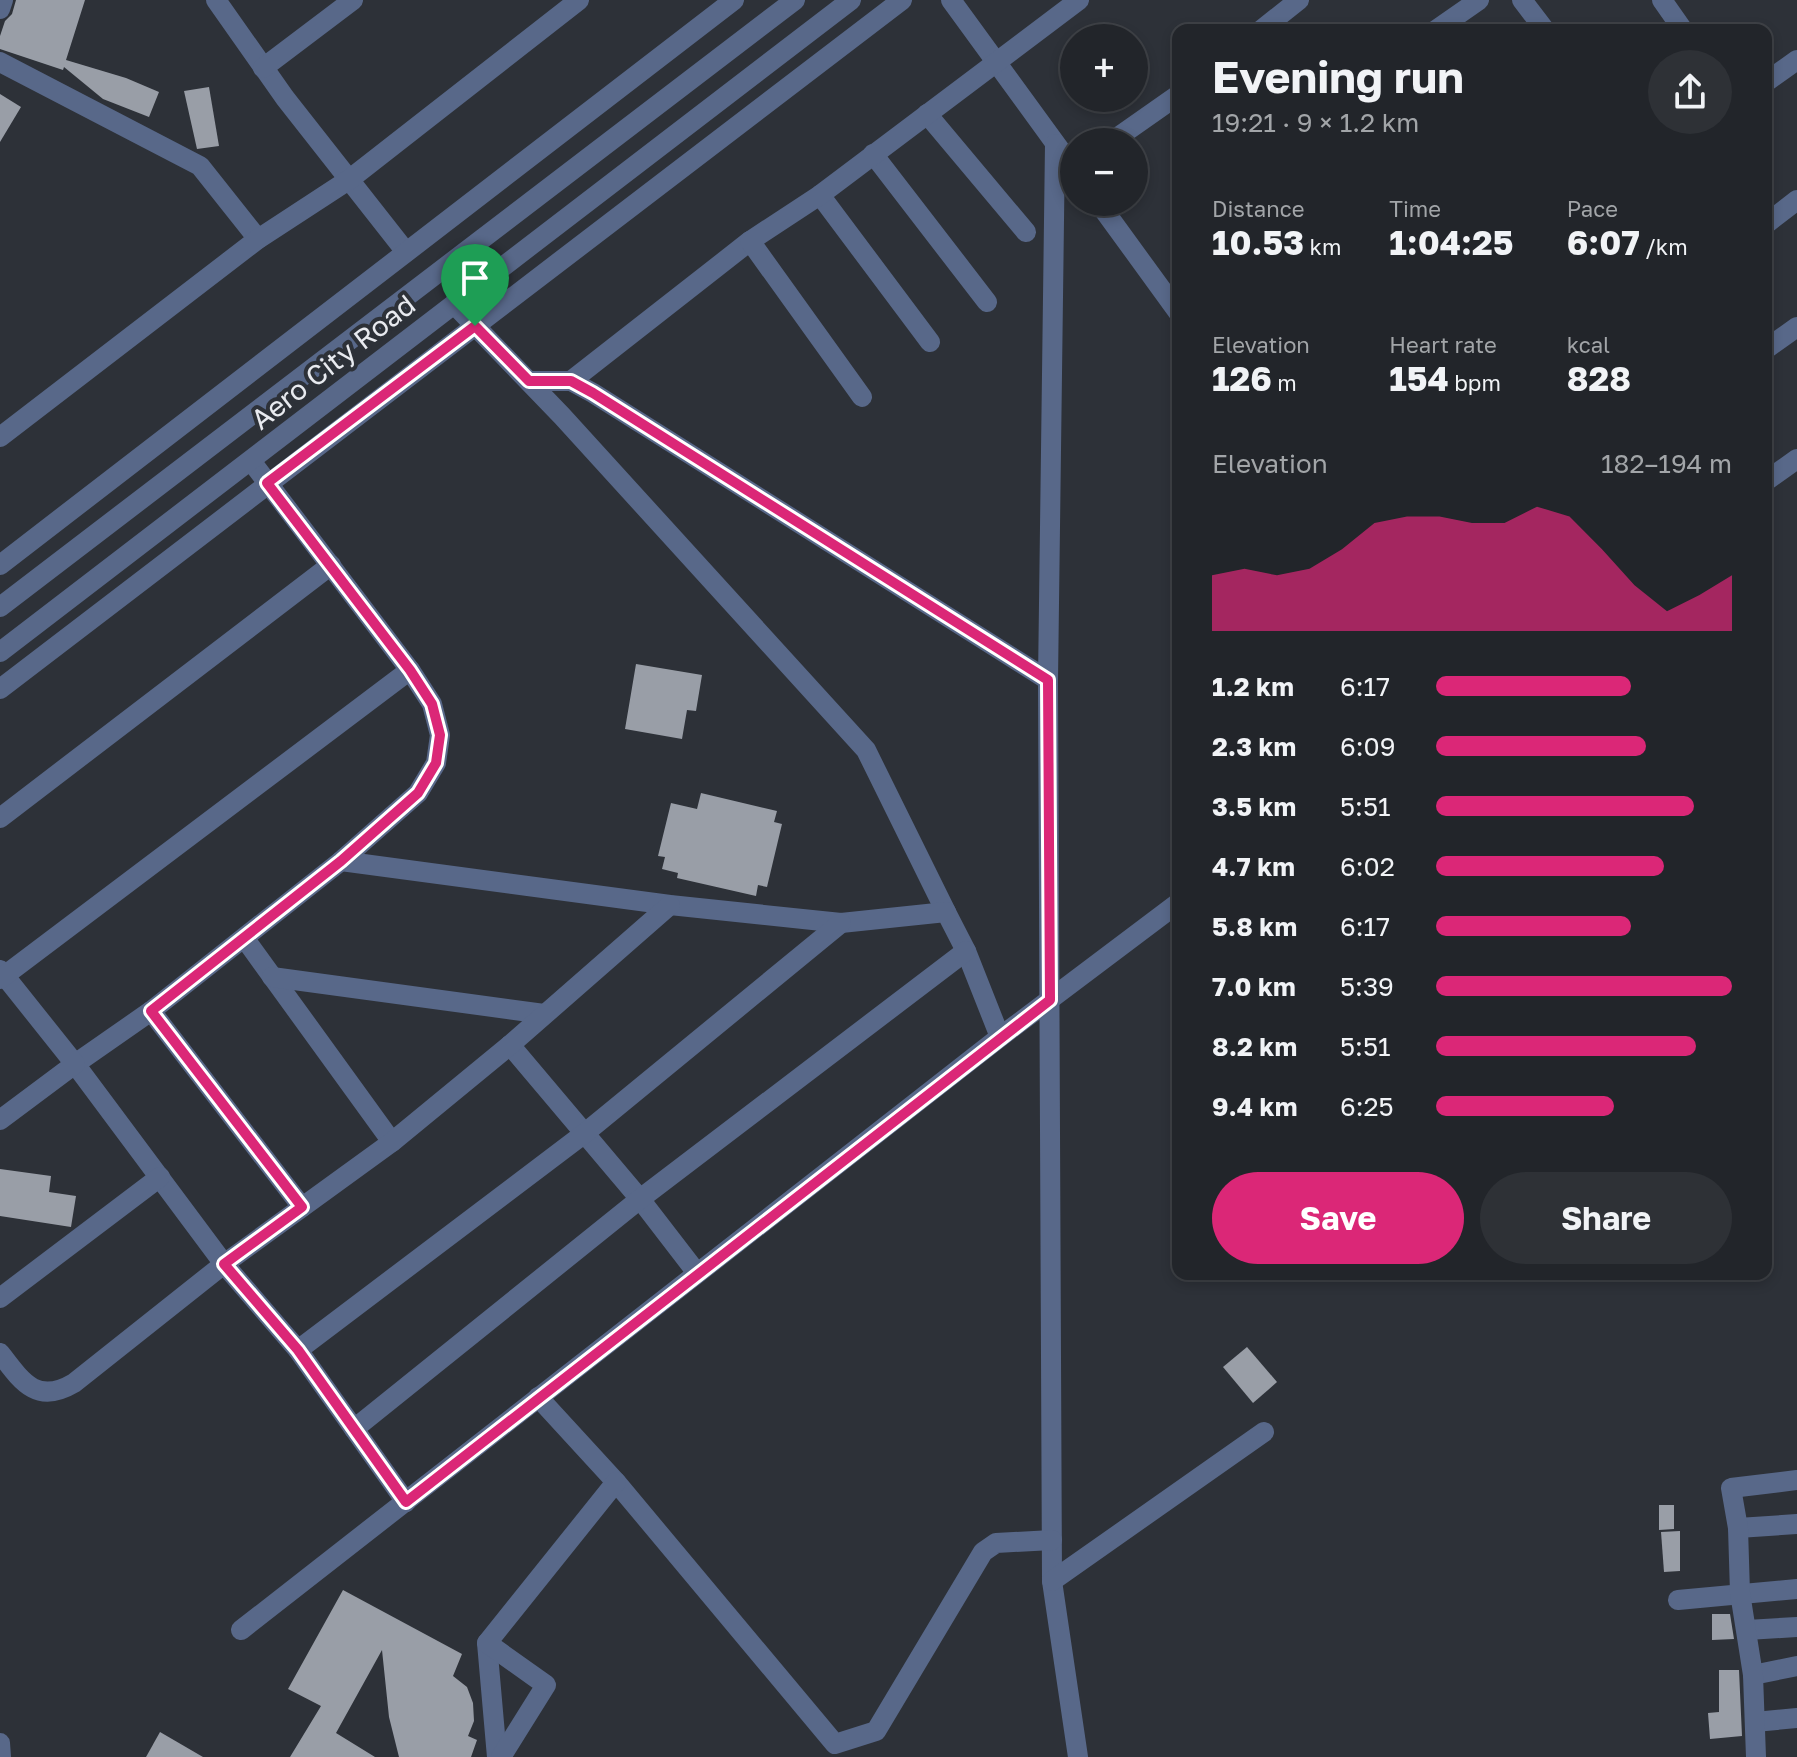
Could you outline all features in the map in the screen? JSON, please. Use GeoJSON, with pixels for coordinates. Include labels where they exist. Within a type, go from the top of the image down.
{"type":"FeatureCollection","features":[{"type":"Feature","properties":{"kind":"street"},"geometry":{"type":"LineString","coordinates":[[0,9],[3,0]]}},
{"type":"Feature","properties":{"kind":"street"},"geometry":{"type":"LineString","coordinates":[[216,0],[263,68],[406,252]]}},
{"type":"Feature","properties":{"kind":"street"},"geometry":{"type":"LineString","coordinates":[[263,68],[353,0]]}},
{"type":"Feature","properties":{"kind":"street"},"geometry":{"type":"LineString","coordinates":[[0,437],[258,239],[350,179],[579,0]]}},
{"type":"Feature","properties":{"kind":"street"},"geometry":{"type":"LineString","coordinates":[[0,565],[734,0]]}},
{"type":"Feature","properties":{"kind":"street","name":"Aero City Road"},"geometry":{"type":"LineString","coordinates":[[0,607],[795,0]]}},
{"type":"Feature","properties":{"kind":"street","name":"Aero City Road"},"geometry":{"type":"LineString","coordinates":[[0,652],[851,0]]}},
{"type":"Feature","properties":{"kind":"street"},"geometry":{"type":"LineString","coordinates":[[0,689],[902,0]]}},
{"type":"Feature","properties":{"kind":"street"},"geometry":{"type":"LineString","coordinates":[[951,0],[1060,150]]}},
{"type":"Feature","properties":{"kind":"street"},"geometry":{"type":"LineString","coordinates":[[571,381],[750,241],[820,195],[1079,0]]}},
{"type":"Feature","properties":{"kind":"street"},"geometry":{"type":"LineString","coordinates":[[1269,24],[1299,0]]}},
{"type":"Feature","properties":{"kind":"street"},"geometry":{"type":"LineString","coordinates":[[1445,24],[1479,0]]}},
{"type":"Feature","properties":{"kind":"street"},"geometry":{"type":"LineString","coordinates":[[1522,0],[1540,24]]}},
{"type":"Feature","properties":{"kind":"street"},"geometry":{"type":"LineString","coordinates":[[1662,0],[1679,24]]}},
{"type":"Feature","properties":{"kind":"street"},"geometry":{"type":"LineString","coordinates":[[1772,78],[1797,60]]}},
{"type":"Feature","properties":{"kind":"street"},"geometry":{"type":"LineString","coordinates":[[0,62],[200,166],[258,239]]}},
{"type":"Feature","properties":{"kind":"street"},"geometry":{"type":"LineString","coordinates":[[1133,128],[1172,104]]}},
{"type":"Feature","properties":{"kind":"street"},"geometry":{"type":"LineString","coordinates":[[927,114],[1026,232]]}},
{"type":"Feature","properties":{"kind":"street"},"geometry":{"type":"LineString","coordinates":[[1055,144],[1048,680],[1052,1581],[1078,1757]]}},
{"type":"Feature","properties":{"kind":"street"},"geometry":{"type":"LineString","coordinates":[[873,154],[987,302]]}},
{"type":"Feature","properties":{"kind":"street"},"geometry":{"type":"LineString","coordinates":[[820,195],[930,342]]}},
{"type":"Feature","properties":{"kind":"street"},"geometry":{"type":"LineString","coordinates":[[1772,219],[1797,200]]}},
{"type":"Feature","properties":{"kind":"street"},"geometry":{"type":"LineString","coordinates":[[1108,216],[1172,304]]}},
{"type":"Feature","properties":{"kind":"street"},"geometry":{"type":"LineString","coordinates":[[750,241],[862,397]]}},
{"type":"Feature","properties":{"kind":"street"},"geometry":{"type":"LineString","coordinates":[[454,304],[529,381],[866,750],[966,951],[1000,1037]]}},
{"type":"Feature","properties":{"kind":"street"},"geometry":{"type":"LineString","coordinates":[[1772,345],[1797,327]]}},
{"type":"Feature","properties":{"kind":"street"},"geometry":{"type":"LineString","coordinates":[[529,381],[571,381],[1048,680]]}},
{"type":"Feature","properties":{"kind":"street"},"geometry":{"type":"LineString","coordinates":[[1772,477],[1797,459]]}},
{"type":"Feature","properties":{"kind":"street"},"geometry":{"type":"LineString","coordinates":[[0,1120],[151,1011],[341,861],[418,793],[436,763],[440,735],[432,704],[410,670],[251,461]]}},
{"type":"Feature","properties":{"kind":"street"},"geometry":{"type":"LineString","coordinates":[[0,818],[331,565]]}},
{"type":"Feature","properties":{"kind":"street"},"geometry":{"type":"LineString","coordinates":[[406,1502],[298,1350],[224,1264],[75,1064],[1,975],[410,670]]}},
{"type":"Feature","properties":{"kind":"street"},"geometry":{"type":"LineString","coordinates":[[341,861],[670,905],[841,923],[946,912]]}},
{"type":"Feature","properties":{"kind":"street"},"geometry":{"type":"LineString","coordinates":[[0,1353],[30,1387],[45,1393],[60,1391],[224,1264],[392,1142],[510,1045],[670,905]]}},
{"type":"Feature","properties":{"kind":"street"},"geometry":{"type":"LineString","coordinates":[[241,1630],[1000,1037],[1172,908]]}},
{"type":"Feature","properties":{"kind":"street"},"geometry":{"type":"LineString","coordinates":[[298,1350],[585,1133],[841,923]]}},
{"type":"Feature","properties":{"kind":"street"},"geometry":{"type":"LineString","coordinates":[[245,939],[392,1142]]}},
{"type":"Feature","properties":{"kind":"street"},"geometry":{"type":"LineString","coordinates":[[354,1429],[640,1199],[966,951]]}},
{"type":"Feature","properties":{"kind":"street"},"geometry":{"type":"LineString","coordinates":[[272,977],[544,1014]]}},
{"type":"Feature","properties":{"kind":"street"},"geometry":{"type":"LineString","coordinates":[[151,1011],[302,1207]]}},
{"type":"Feature","properties":{"kind":"street"},"geometry":{"type":"LineString","coordinates":[[510,1045],[640,1199],[697,1273]]}},
{"type":"Feature","properties":{"kind":"street"},"geometry":{"type":"LineString","coordinates":[[0,1298],[160,1177]]}},
{"type":"Feature","properties":{"kind":"street"},"geometry":{"type":"LineString","coordinates":[[538,1397],[616,1482],[835,1744],[876,1731],[983,1552],[996,1543],[1052,1540]]}},
{"type":"Feature","properties":{"kind":"street"},"geometry":{"type":"LineString","coordinates":[[1052,1581],[1264,1432]]}},
{"type":"Feature","properties":{"kind":"street"},"geometry":{"type":"LineString","coordinates":[[1756,1757],[1753,1675],[1740,1593],[1738,1528],[1731,1488],[1797,1480]]}},
{"type":"Feature","properties":{"kind":"street"},"geometry":{"type":"LineString","coordinates":[[499,1757],[487,1643],[616,1482]]}},
{"type":"Feature","properties":{"kind":"street"},"geometry":{"type":"LineString","coordinates":[[1738,1528],[1797,1524]]}},
{"type":"Feature","properties":{"kind":"street"},"geometry":{"type":"LineString","coordinates":[[1678,1600],[1797,1589]]}},
{"type":"Feature","properties":{"kind":"street"},"geometry":{"type":"LineString","coordinates":[[1747,1630],[1797,1627]]}},
{"type":"Feature","properties":{"kind":"street"},"geometry":{"type":"LineString","coordinates":[[487,1643],[546,1685],[499,1757]]}},
{"type":"Feature","properties":{"kind":"street"},"geometry":{"type":"LineString","coordinates":[[1753,1675],[1797,1666]]}},
{"type":"Feature","properties":{"kind":"street"},"geometry":{"type":"LineString","coordinates":[[1755,1722],[1797,1718]]}},
{"type":"Feature","properties":{"kind":"street"},"geometry":{"type":"LineString","coordinates":[[0,1743],[1,1757]]}},
{"type":"Feature","properties":{"kind":"building"},"geometry":{"type":"Polygon","coordinates":[[[16,0],[85,0],[66,60],[126,78],[159,92],[149,117],[103,99],[64,67],[63,70],[0,49],[0,36],[16,0]]]}},
{"type":"Feature","properties":{"kind":"building"},"geometry":{"type":"Polygon","coordinates":[[[209,87],[219,146],[197,149],[184,91],[209,87]]]}},
{"type":"Feature","properties":{"kind":"building"},"geometry":{"type":"Polygon","coordinates":[[[0,94],[21,107],[0,142],[0,94]]]}},
{"type":"Feature","properties":{"kind":"building"},"geometry":{"type":"Polygon","coordinates":[[[636,664],[702,675],[696,711],[687,710],[682,739],[625,729],[636,664]]]}},
{"type":"Feature","properties":{"kind":"building"},"geometry":{"type":"Polygon","coordinates":[[[701,793],[777,811],[774,822],[782,824],[767,887],[758,885],[756,896],[677,878],[678,873],[662,869],[665,857],[658,856],[671,803],[697,809],[701,793]]]}},
{"type":"Feature","properties":{"kind":"building"},"geometry":{"type":"Polygon","coordinates":[[[0,1169],[51,1176],[49,1192],[76,1196],[71,1227],[0,1216],[0,1169]]]}},
{"type":"Feature","properties":{"kind":"building"},"geometry":{"type":"Polygon","coordinates":[[[1247,1347],[1277,1382],[1253,1403],[1223,1367],[1247,1347]]]}},
{"type":"Feature","properties":{"kind":"building"},"geometry":{"type":"Polygon","coordinates":[[[1659,1505],[1674,1505],[1674,1529],[1659,1530],[1659,1505]]]}},
{"type":"Feature","properties":{"kind":"building"},"geometry":{"type":"Polygon","coordinates":[[[1680,1531],[1680,1571],[1664,1572],[1661,1532],[1680,1531]]]}},
{"type":"Feature","properties":{"kind":"building"},"geometry":{"type":"Polygon","coordinates":[[[343,1590],[462,1654],[453,1676],[467,1687],[473,1703],[474,1721],[468,1736],[477,1740],[471,1757],[399,1757],[389,1717],[382,1650],[336,1733],[375,1757],[290,1757],[321,1706],[288,1689],[343,1590]]]}},
{"type":"Feature","properties":{"kind":"building"},"geometry":{"type":"Polygon","coordinates":[[[1712,1614],[1730,1614],[1734,1639],[1712,1640],[1712,1614]]]}},
{"type":"Feature","properties":{"kind":"building"},"geometry":{"type":"Polygon","coordinates":[[[1719,1670],[1739,1670],[1742,1736],[1710,1739],[1708,1713],[1719,1712],[1719,1670]]]}},
{"type":"Feature","properties":{"kind":"building"},"geometry":{"type":"Polygon","coordinates":[[[160,1732],[203,1757],[146,1757],[160,1732]]]}},
{"type":"Feature","properties":{"kind":"route"},"geometry":{"type":"LineString","coordinates":[[475,326],[529,381],[571,381],[593,393],[1048,680],[1050,1000],[406,1502],[298,1350],[224,1264],[302,1207],[151,1011],[341,861],[418,793],[436,763],[440,735],[432,704],[410,670],[267,483],[475,326]]}}]}
